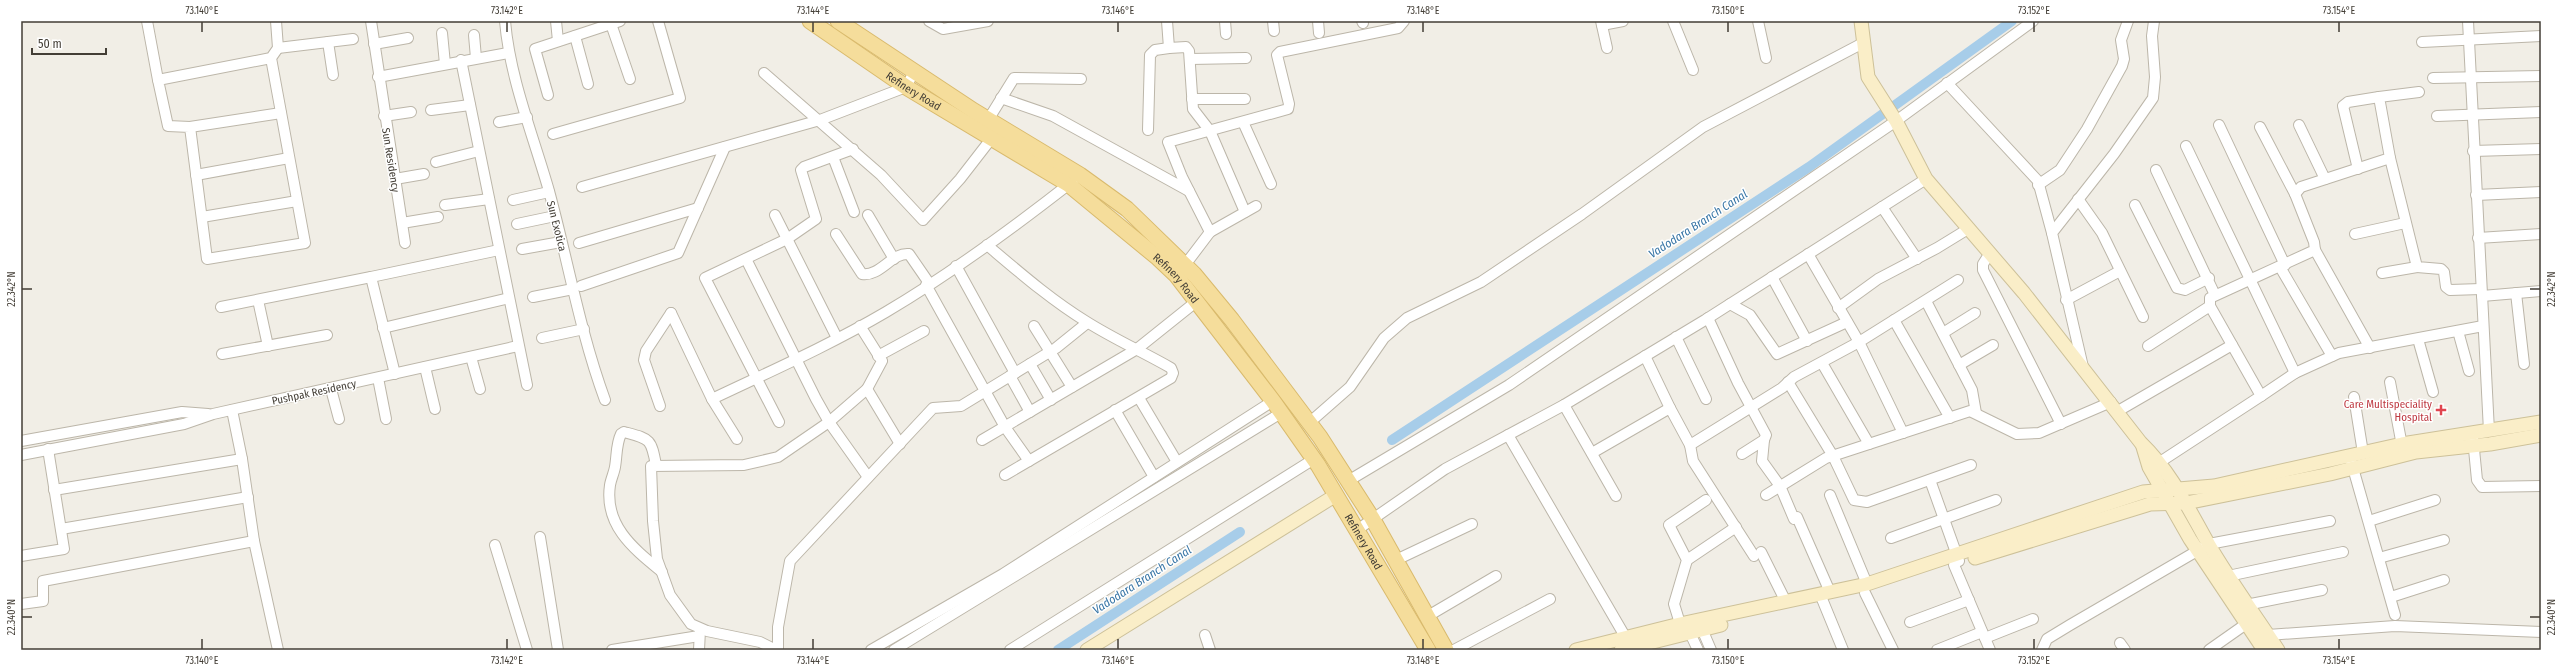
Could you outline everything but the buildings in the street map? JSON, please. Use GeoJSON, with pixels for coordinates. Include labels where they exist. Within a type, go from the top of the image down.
{"type":"FeatureCollection","features":[{"type":"Feature","properties":{"kind":"main road","name":"Refinery Road"},"geometry":{"type":"LineString","coordinates":[[810,21],[906,87],[1068,184],[1232,320],[1312,426],[1372,518],[1446,650]]}},
{"type":"Feature","properties":{"kind":"main road","name":"Refinery Road"},"geometry":{"type":"LineString","coordinates":[[838,21],[988,120],[1080,175],[1127,209],[1185,265],[1194,290],[1314,459],[1428,650]]}},
{"type":"Feature","properties":{"kind":"main road"},"geometry":{"type":"LineString","coordinates":[[1301,440],[1312,426]]}},
{"type":"Feature","properties":{"kind":"street"},"geometry":{"type":"LineString","coordinates":[[147,21],[168,126],[190,127],[281,113]]}},
{"type":"Feature","properties":{"kind":"street"},"geometry":{"type":"LineString","coordinates":[[158,80],[271,58],[278,48],[276,21]]}},
{"type":"Feature","properties":{"kind":"street","name":"Sun Residency"},"geometry":{"type":"LineString","coordinates":[[371,21],[378,77],[405,242]]}},
{"type":"Feature","properties":{"kind":"street","name":"Sun Exotica"},"geometry":{"type":"LineString","coordinates":[[506,21],[508,53],[549,192],[561,242],[577,288],[584,330],[594,368],[605,400]]}},
{"type":"Feature","properties":{"kind":"street"},"geometry":{"type":"LineString","coordinates":[[556,21],[558,42]]}},
{"type":"Feature","properties":{"kind":"street"},"geometry":{"type":"LineString","coordinates":[[553,134],[680,98],[658,21]]}},
{"type":"Feature","properties":{"kind":"street"},"geometry":{"type":"LineString","coordinates":[[929,21],[943,29],[988,21]]}},
{"type":"Feature","properties":{"kind":"street"},"geometry":{"type":"LineString","coordinates":[[1168,21],[1169,48]]}},
{"type":"Feature","properties":{"kind":"street"},"geometry":{"type":"LineString","coordinates":[[1225,21],[1226,34]]}},
{"type":"Feature","properties":{"kind":"street"},"geometry":{"type":"LineString","coordinates":[[1318,21],[1319,33]]}},
{"type":"Feature","properties":{"kind":"street"},"geometry":{"type":"LineString","coordinates":[[1210,232],[1189,191],[1168,142],[1288,109],[1289,104],[1278,53],[1398,28],[1404,21]]}},
{"type":"Feature","properties":{"kind":"street"},"geometry":{"type":"LineString","coordinates":[[1607,48],[1602,23],[1623,21]]}},
{"type":"Feature","properties":{"kind":"street"},"geometry":{"type":"LineString","coordinates":[[1673,21],[1693,70]]}},
{"type":"Feature","properties":{"kind":"street"},"geometry":{"type":"LineString","coordinates":[[1758,21],[1766,58]]}},
{"type":"Feature","properties":{"kind":"street"},"geometry":{"type":"LineString","coordinates":[[1861,21],[1868,77],[1895,119],[1926,179],[1990,253],[2115,407],[2142,443],[2160,462],[2179,489],[2209,544],[2246,605],[2278,650]]}},
{"type":"Feature","properties":{"kind":"street"},"geometry":{"type":"LineString","coordinates":[[1348,481],[1509,385],[1948,84],[2033,21]]}},
{"type":"Feature","properties":{"kind":"street"},"geometry":{"type":"LineString","coordinates":[[2038,185],[2060,170],[2091,122],[2122,66],[2124,59],[2122,40],[2128,21]]}},
{"type":"Feature","properties":{"kind":"street"},"geometry":{"type":"LineString","coordinates":[[2052,233],[2153,98],[2155,77],[2152,36],[2154,21]]}},
{"type":"Feature","properties":{"kind":"street"},"geometry":{"type":"LineString","coordinates":[[2468,21],[2473,151],[2489,431]]}},
{"type":"Feature","properties":{"kind":"street"},"geometry":{"type":"LineString","coordinates":[[548,95],[535,48],[558,42],[613,22],[630,79]]}},
{"type":"Feature","properties":{"kind":"street"},"geometry":{"type":"LineString","coordinates":[[442,33],[445,64]]}},
{"type":"Feature","properties":{"kind":"street"},"geometry":{"type":"LineString","coordinates":[[474,35],[476,58]]}},
{"type":"Feature","properties":{"kind":"street"},"geometry":{"type":"LineString","coordinates":[[575,36],[588,84]]}},
{"type":"Feature","properties":{"kind":"street"},"geometry":{"type":"LineString","coordinates":[[2422,42],[2469,41],[2541,36]]}},
{"type":"Feature","properties":{"kind":"street"},"geometry":{"type":"LineString","coordinates":[[374,44],[408,38]]}},
{"type":"Feature","properties":{"kind":"street"},"geometry":{"type":"LineString","coordinates":[[278,48],[353,39]]}},
{"type":"Feature","properties":{"kind":"street"},"geometry":{"type":"LineString","coordinates":[[328,42],[333,75]]}},
{"type":"Feature","properties":{"kind":"street"},"geometry":{"type":"LineString","coordinates":[[1312,426],[1350,387],[1384,338],[1407,318],[1481,282],[1582,214],[1703,127],[1863,43]]}},
{"type":"Feature","properties":{"kind":"street"},"geometry":{"type":"LineString","coordinates":[[1148,130],[1150,55],[1155,50],[1186,47],[1190,59],[1193,109],[1210,131],[1245,212]]}},
{"type":"Feature","properties":{"kind":"street"},"geometry":{"type":"LineString","coordinates":[[378,77],[461,60],[508,53]]}},
{"type":"Feature","properties":{"kind":"street"},"geometry":{"type":"LineString","coordinates":[[190,127],[207,259],[305,243],[271,58]]}},
{"type":"Feature","properties":{"kind":"street"},"geometry":{"type":"LineString","coordinates":[[1190,59],[1246,58]]}},
{"type":"Feature","properties":{"kind":"street"},"geometry":{"type":"LineString","coordinates":[[461,60],[527,385]]}},
{"type":"Feature","properties":{"kind":"street"},"geometry":{"type":"LineString","coordinates":[[582,187],[820,120],[906,87],[914,72]]}},
{"type":"Feature","properties":{"kind":"street"},"geometry":{"type":"LineString","coordinates":[[764,73],[820,120],[881,175],[923,220],[960,180],[991,139]]}},
{"type":"Feature","properties":{"kind":"street"},"geometry":{"type":"LineString","coordinates":[[2433,78],[2541,76]]}},
{"type":"Feature","properties":{"kind":"street"},"geometry":{"type":"LineString","coordinates":[[988,120],[1011,80],[1016,77],[1081,79]]}},
{"type":"Feature","properties":{"kind":"street"},"geometry":{"type":"LineString","coordinates":[[1948,84],[2038,185],[2052,233],[2082,367]]}},
{"type":"Feature","properties":{"kind":"street"},"geometry":{"type":"LineString","coordinates":[[2358,169],[2343,106],[2348,102],[2419,92]]}},
{"type":"Feature","properties":{"kind":"street"},"geometry":{"type":"LineString","coordinates":[[2379,97],[2390,158],[2417,267]]}},
{"type":"Feature","properties":{"kind":"street"},"geometry":{"type":"LineString","coordinates":[[1001,98],[1053,116],[1189,191]]}},
{"type":"Feature","properties":{"kind":"street"},"geometry":{"type":"LineString","coordinates":[[1192,99],[1245,99]]}},
{"type":"Feature","properties":{"kind":"street"},"geometry":{"type":"LineString","coordinates":[[431,110],[470,105]]}},
{"type":"Feature","properties":{"kind":"street"},"geometry":{"type":"LineString","coordinates":[[384,116],[411,112]]}},
{"type":"Feature","properties":{"kind":"street"},"geometry":{"type":"LineString","coordinates":[[2436,116],[2472,116],[2541,112]]}},
{"type":"Feature","properties":{"kind":"street"},"geometry":{"type":"LineString","coordinates":[[498,122],[527,117]]}},
{"type":"Feature","properties":{"kind":"street"},"geometry":{"type":"LineString","coordinates":[[1243,122],[1271,184]]}},
{"type":"Feature","properties":{"kind":"street"},"geometry":{"type":"LineString","coordinates":[[2219,125],[2283,266],[2332,356]]}},
{"type":"Feature","properties":{"kind":"street"},"geometry":{"type":"LineString","coordinates":[[2299,125],[2325,180]]}},
{"type":"Feature","properties":{"kind":"street"},"geometry":{"type":"LineString","coordinates":[[2260,128],[2295,194],[2314,242],[2315,250],[2370,348]]}},
{"type":"Feature","properties":{"kind":"street"},"geometry":{"type":"LineString","coordinates":[[2186,146],[2295,373]]}},
{"type":"Feature","properties":{"kind":"street"},"geometry":{"type":"LineString","coordinates":[[533,298],[577,288],[678,253],[725,147]]}},
{"type":"Feature","properties":{"kind":"street"},"geometry":{"type":"LineString","coordinates":[[2473,151],[2541,149]]}},
{"type":"Feature","properties":{"kind":"street"},"geometry":{"type":"LineString","coordinates":[[779,422],[755,378],[705,278],[787,239],[816,219],[801,170],[804,167],[853,150]]}},
{"type":"Feature","properties":{"kind":"street"},"geometry":{"type":"LineString","coordinates":[[436,162],[479,151]]}},
{"type":"Feature","properties":{"kind":"street"},"geometry":{"type":"LineString","coordinates":[[833,156],[854,212]]}},
{"type":"Feature","properties":{"kind":"street"},"geometry":{"type":"LineString","coordinates":[[196,175],[289,158]]}},
{"type":"Feature","properties":{"kind":"street"},"geometry":{"type":"LineString","coordinates":[[2295,194],[2301,187],[2390,158]]}},
{"type":"Feature","properties":{"kind":"street"},"geometry":{"type":"LineString","coordinates":[[2156,170],[2209,278],[2215,294]]}},
{"type":"Feature","properties":{"kind":"street"},"geometry":{"type":"LineString","coordinates":[[395,179],[424,174]]}},
{"type":"Feature","properties":{"kind":"street"},"geometry":{"type":"LineString","coordinates":[[712,399],[795,360],[886,312],[987,245],[1080,175]]}},
{"type":"Feature","properties":{"kind":"street"},"geometry":{"type":"LineString","coordinates":[[1357,530],[1372,518],[1445,469],[1564,405],[1708,318],[1926,179]]}},
{"type":"Feature","properties":{"kind":"street"},"geometry":{"type":"LineString","coordinates":[[513,200],[549,192]]}},
{"type":"Feature","properties":{"kind":"street"},"geometry":{"type":"LineString","coordinates":[[2476,195],[2541,192]]}},
{"type":"Feature","properties":{"kind":"street"},"geometry":{"type":"LineString","coordinates":[[445,205],[489,199]]}},
{"type":"Feature","properties":{"kind":"street"},"geometry":{"type":"LineString","coordinates":[[2078,199],[2102,233],[2143,317]]}},
{"type":"Feature","properties":{"kind":"street"},"geometry":{"type":"LineString","coordinates":[[202,217],[297,201]]}},
{"type":"Feature","properties":{"kind":"street"},"geometry":{"type":"LineString","coordinates":[[2135,205],[2177,288],[2185,290],[2209,278]]}},
{"type":"Feature","properties":{"kind":"street"},"geometry":{"type":"LineString","coordinates":[[1185,265],[1210,232],[1256,206]]}},
{"type":"Feature","properties":{"kind":"street"},"geometry":{"type":"LineString","coordinates":[[1882,207],[1917,259]]}},
{"type":"Feature","properties":{"kind":"street"},"geometry":{"type":"LineString","coordinates":[[579,243],[698,208]]}},
{"type":"Feature","properties":{"kind":"street"},"geometry":{"type":"LineString","coordinates":[[775,215],[837,338]]}},
{"type":"Feature","properties":{"kind":"street"},"geometry":{"type":"LineString","coordinates":[[868,215],[894,259]]}},
{"type":"Feature","properties":{"kind":"street"},"geometry":{"type":"LineString","coordinates":[[517,224],[555,216]]}},
{"type":"Feature","properties":{"kind":"street"},"geometry":{"type":"LineString","coordinates":[[402,223],[438,217]]}},
{"type":"Feature","properties":{"kind":"street"},"geometry":{"type":"LineString","coordinates":[[2356,234],[2405,223]]}},
{"type":"Feature","properties":{"kind":"street"},"geometry":{"type":"LineString","coordinates":[[1838,308],[1878,279],[1917,259],[1968,229]]}},
{"type":"Feature","properties":{"kind":"street"},"geometry":{"type":"LineString","coordinates":[[836,234],[862,274],[870,274],[894,259],[906,254],[911,255],[986,391],[1004,427],[1028,461]]}},
{"type":"Feature","properties":{"kind":"street"},"geometry":{"type":"LineString","coordinates":[[2478,238],[2541,234]]}},
{"type":"Feature","properties":{"kind":"street"},"geometry":{"type":"LineString","coordinates":[[522,249],[561,242]]}},
{"type":"Feature","properties":{"kind":"street"},"geometry":{"type":"LineString","coordinates":[[987,245],[1035,285],[1087,323],[1171,368],[1173,373],[1171,378],[1139,398],[1115,410],[1005,475]]}},
{"type":"Feature","properties":{"kind":"street"},"geometry":{"type":"LineString","coordinates":[[221,307],[371,278],[499,250]]}},
{"type":"Feature","properties":{"kind":"street"},"geometry":{"type":"LineString","coordinates":[[2261,396],[2210,306],[2210,298],[2215,294],[2252,281],[2315,250]]}},
{"type":"Feature","properties":{"kind":"street"},"geometry":{"type":"LineString","coordinates":[[1990,253],[1983,264],[1983,270],[2061,424]]}},
{"type":"Feature","properties":{"kind":"street"},"geometry":{"type":"LineString","coordinates":[[1808,254],[1859,342],[1903,433]]}},
{"type":"Feature","properties":{"kind":"street"},"geometry":{"type":"LineString","coordinates":[[746,259],[795,360],[828,422],[868,477]]}},
{"type":"Feature","properties":{"kind":"street"},"geometry":{"type":"LineString","coordinates":[[956,266],[1030,412]]}},
{"type":"Feature","properties":{"kind":"street"},"geometry":{"type":"LineString","coordinates":[[2382,273],[2417,267],[2441,269],[2448,290],[2516,293],[2541,290]]}},
{"type":"Feature","properties":{"kind":"street"},"geometry":{"type":"LineString","coordinates":[[2066,300],[2120,271]]}},
{"type":"Feature","properties":{"kind":"street"},"geometry":{"type":"LineString","coordinates":[[1772,277],[1807,341]]}},
{"type":"Feature","properties":{"kind":"street"},"geometry":{"type":"LineString","coordinates":[[371,278],[395,374]]}},
{"type":"Feature","properties":{"kind":"street"},"geometry":{"type":"LineString","coordinates":[[1690,445],[1788,382],[1859,342],[1958,280]]}},
{"type":"Feature","properties":{"kind":"street"},"geometry":{"type":"LineString","coordinates":[[982,440],[1138,349],[1194,290]]}},
{"type":"Feature","properties":{"kind":"street"},"geometry":{"type":"LineString","coordinates":[[2516,293],[2524,364]]}},
{"type":"Feature","properties":{"kind":"street"},"geometry":{"type":"LineString","coordinates":[[383,328],[509,298]]}},
{"type":"Feature","properties":{"kind":"street"},"geometry":{"type":"LineString","coordinates":[[258,300],[268,346]]}},
{"type":"Feature","properties":{"kind":"street"},"geometry":{"type":"LineString","coordinates":[[1926,301],[1974,395],[1976,413]]}},
{"type":"Feature","properties":{"kind":"street"},"geometry":{"type":"LineString","coordinates":[[1730,304],[1750,315],[1774,354],[1779,354],[1847,322]]}},
{"type":"Feature","properties":{"kind":"street"},"geometry":{"type":"LineString","coordinates":[[2148,346],[2210,306]]}},
{"type":"Feature","properties":{"kind":"street"},"geometry":{"type":"LineString","coordinates":[[660,406],[644,360],[646,351],[672,313],[712,399],[737,439]]}},
{"type":"Feature","properties":{"kind":"street"},"geometry":{"type":"LineString","coordinates":[[1943,333],[1975,313]]}},
{"type":"Feature","properties":{"kind":"street"},"geometry":{"type":"LineString","coordinates":[[1708,318],[1738,383],[1766,435],[1764,440],[1762,461],[1780,486],[1796,518],[1843,650]]}},
{"type":"Feature","properties":{"kind":"street"},"geometry":{"type":"LineString","coordinates":[[1894,320],[1950,418]]}},
{"type":"Feature","properties":{"kind":"street"},"geometry":{"type":"LineString","coordinates":[[612,650],[700,632],[760,642],[777,650],[778,627],[790,561],[933,408],[961,406],[1049,352],[1087,323]]}},
{"type":"Feature","properties":{"kind":"street"},"geometry":{"type":"LineString","coordinates":[[700,632],[690,624],[670,596],[657,559],[653,521],[652,466],[656,464],[744,464],[778,458],[828,422],[867,389],[882,361],[860,326]]}},
{"type":"Feature","properties":{"kind":"street"},"geometry":{"type":"LineString","coordinates":[[1034,326],[1072,387]]}},
{"type":"Feature","properties":{"kind":"street"},"geometry":{"type":"LineString","coordinates":[[2160,462],[2295,373],[2332,356],[2483,326]]}},
{"type":"Feature","properties":{"kind":"street"},"geometry":{"type":"LineString","coordinates":[[542,338],[584,330]]}},
{"type":"Feature","properties":{"kind":"street"},"geometry":{"type":"LineString","coordinates":[[878,356],[924,331]]}},
{"type":"Feature","properties":{"kind":"street"},"geometry":{"type":"LineString","coordinates":[[2458,331],[2469,371]]}},
{"type":"Feature","properties":{"kind":"street"},"geometry":{"type":"LineString","coordinates":[[222,354],[327,335]]}},
{"type":"Feature","properties":{"kind":"street"},"geometry":{"type":"LineString","coordinates":[[1676,337],[1706,399]]}},
{"type":"Feature","properties":{"kind":"street"},"geometry":{"type":"LineString","coordinates":[[2418,339],[2433,392]]}},
{"type":"Feature","properties":{"kind":"street"},"geometry":{"type":"LineString","coordinates":[[1959,365],[1993,345]]}},
{"type":"Feature","properties":{"kind":"street"},"geometry":{"type":"LineString","coordinates":[[1766,495],[1822,460],[1970,411],[2017,434],[2039,433],[2061,424],[2115,407],[2232,345]]}},
{"type":"Feature","properties":{"kind":"street","name":"Pushpak Residency"},"geometry":{"type":"LineString","coordinates":[[213,414],[331,389],[518,346]]}},
{"type":"Feature","properties":{"kind":"street"},"geometry":{"type":"LineString","coordinates":[[1645,356],[1690,445],[1693,461],[1736,527],[1758,554],[1786,602]]}},
{"type":"Feature","properties":{"kind":"street"},"geometry":{"type":"LineString","coordinates":[[471,357],[480,389]]}},
{"type":"Feature","properties":{"kind":"street"},"geometry":{"type":"LineString","coordinates":[[1822,363],[1868,444]]}},
{"type":"Feature","properties":{"kind":"street"},"geometry":{"type":"LineString","coordinates":[[1030,364],[1051,400]]}},
{"type":"Feature","properties":{"kind":"street"},"geometry":{"type":"LineString","coordinates":[[425,367],[435,409]]}},
{"type":"Feature","properties":{"kind":"street"},"geometry":{"type":"LineString","coordinates":[[378,378],[386,419]]}},
{"type":"Feature","properties":{"kind":"street"},"geometry":{"type":"LineString","coordinates":[[1788,382],[1833,456],[1858,502],[1867,502],[1971,465]]}},
{"type":"Feature","properties":{"kind":"street"},"geometry":{"type":"LineString","coordinates":[[2390,382],[2403,449]]}},
{"type":"Feature","properties":{"kind":"street"},"geometry":{"type":"LineString","coordinates":[[331,389],[339,419]]}},
{"type":"Feature","properties":{"kind":"street"},"geometry":{"type":"LineString","coordinates":[[867,389],[900,444]]}},
{"type":"Feature","properties":{"kind":"street"},"geometry":{"type":"LineString","coordinates":[[2354,397],[2363,453]]}},
{"type":"Feature","properties":{"kind":"street"},"geometry":{"type":"LineString","coordinates":[[1139,398],[1177,462]]}},
{"type":"Feature","properties":{"kind":"street"},"geometry":{"type":"LineString","coordinates":[[1564,405],[1616,496]]}},
{"type":"Feature","properties":{"kind":"street"},"geometry":{"type":"LineString","coordinates":[[872,650],[1003,574],[1177,462],[1277,407]]}},
{"type":"Feature","properties":{"kind":"street"},"geometry":{"type":"LineString","coordinates":[[894,650],[1277,407]]}},
{"type":"Feature","properties":{"kind":"street"},"geometry":{"type":"LineString","coordinates":[[1592,453],[1670,408]]}},
{"type":"Feature","properties":{"kind":"street"},"geometry":{"type":"LineString","coordinates":[[232,410],[242,459],[254,541],[278,650]]}},
{"type":"Feature","properties":{"kind":"street"},"geometry":{"type":"LineString","coordinates":[[1115,410],[1154,477]]}},
{"type":"Feature","properties":{"kind":"street"},"geometry":{"type":"LineString","coordinates":[[21,441],[182,412],[213,414]]}},
{"type":"Feature","properties":{"kind":"street"},"geometry":{"type":"LineString","coordinates":[[21,455],[184,424],[213,414]]}},
{"type":"Feature","properties":{"kind":"street"},"geometry":{"type":"LineString","coordinates":[[2473,439],[2489,431],[2541,422]]}},
{"type":"Feature","properties":{"kind":"street"},"geometry":{"type":"LineString","coordinates":[[656,464],[652,444],[649,440],[624,432],[621,434],[610,485],[610,500],[621,534],[629,544],[662,572]]}},
{"type":"Feature","properties":{"kind":"street"},"geometry":{"type":"LineString","coordinates":[[1957,561],[2143,492],[2162,489],[2214,486],[2351,462],[2363,453],[2473,439],[2541,435]]}},
{"type":"Feature","properties":{"kind":"street"},"geometry":{"type":"LineString","coordinates":[[1508,436],[1624,644]]}},
{"type":"Feature","properties":{"kind":"street"},"geometry":{"type":"LineString","coordinates":[[2473,439],[2477,480],[2482,487],[2541,486]]}},
{"type":"Feature","properties":{"kind":"street"},"geometry":{"type":"LineString","coordinates":[[1742,454],[1764,440]]}},
{"type":"Feature","properties":{"kind":"street"},"geometry":{"type":"LineString","coordinates":[[2142,443],[2149,467],[2197,551],[2264,650]]}},
{"type":"Feature","properties":{"kind":"street"},"geometry":{"type":"LineString","coordinates":[[21,556],[64,549],[48,449]]}},
{"type":"Feature","properties":{"kind":"street"},"geometry":{"type":"LineString","coordinates":[[1689,630],[1786,602],[1866,588],[2150,504],[2186,503],[2403,449]]}},
{"type":"Feature","properties":{"kind":"street"},"geometry":{"type":"LineString","coordinates":[[54,490],[242,459]]}},
{"type":"Feature","properties":{"kind":"street"},"geometry":{"type":"LineString","coordinates":[[1010,650],[1314,459]]}},
{"type":"Feature","properties":{"kind":"street"},"geometry":{"type":"LineString","coordinates":[[2351,462],[2395,615]]}},
{"type":"Feature","properties":{"kind":"street"},"geometry":{"type":"LineString","coordinates":[[1930,480],[1944,517],[1969,600],[1990,650]]}},
{"type":"Feature","properties":{"kind":"street"},"geometry":{"type":"LineString","coordinates":[[1088,650],[1336,495]]}},
{"type":"Feature","properties":{"kind":"street"},"geometry":{"type":"LineString","coordinates":[[1830,495],[1866,588],[1893,650]]}},
{"type":"Feature","properties":{"kind":"street"},"geometry":{"type":"LineString","coordinates":[[61,529],[248,497]]}},
{"type":"Feature","properties":{"kind":"street"},"geometry":{"type":"LineString","coordinates":[[1687,560],[1669,525],[1706,500]]}},
{"type":"Feature","properties":{"kind":"street"},"geometry":{"type":"LineString","coordinates":[[1891,538],[1944,517],[1996,500]]}},
{"type":"Feature","properties":{"kind":"street"},"geometry":{"type":"LineString","coordinates":[[2369,521],[2435,500]]}},
{"type":"Feature","properties":{"kind":"street"},"geometry":{"type":"LineString","coordinates":[[2042,650],[2047,639],[2209,544],[2330,521]]}},
{"type":"Feature","properties":{"kind":"street"},"geometry":{"type":"LineString","coordinates":[[1396,560],[1472,524]]}},
{"type":"Feature","properties":{"kind":"street"},"geometry":{"type":"LineString","coordinates":[[1698,650],[1689,630],[1674,604],[1687,560],[1736,527]]}},
{"type":"Feature","properties":{"kind":"street"},"geometry":{"type":"LineString","coordinates":[[540,537],[558,650]]}},
{"type":"Feature","properties":{"kind":"street"},"geometry":{"type":"LineString","coordinates":[[2379,558],[2444,540]]}},
{"type":"Feature","properties":{"kind":"street"},"geometry":{"type":"LineString","coordinates":[[21,604],[44,601],[44,580],[254,541]]}},
{"type":"Feature","properties":{"kind":"street"},"geometry":{"type":"LineString","coordinates":[[495,545],[527,650]]}},
{"type":"Feature","properties":{"kind":"street"},"geometry":{"type":"LineString","coordinates":[[2228,576],[2343,552]]}},
{"type":"Feature","properties":{"kind":"street"},"geometry":{"type":"LineString","coordinates":[[1428,616],[1496,576]]}},
{"type":"Feature","properties":{"kind":"street"},"geometry":{"type":"LineString","coordinates":[[2391,597],[2444,580]]}},
{"type":"Feature","properties":{"kind":"street"},"geometry":{"type":"LineString","coordinates":[[2246,605],[2322,590]]}},
{"type":"Feature","properties":{"kind":"street"},"geometry":{"type":"LineString","coordinates":[[1576,650],[1624,644],[1689,630],[1824,596]]}},
{"type":"Feature","properties":{"kind":"street"},"geometry":{"type":"LineString","coordinates":[[1454,650],[1550,599]]}},
{"type":"Feature","properties":{"kind":"street"},"geometry":{"type":"LineString","coordinates":[[1910,622],[1969,600]]}},
{"type":"Feature","properties":{"kind":"street"},"geometry":{"type":"LineString","coordinates":[[1937,650],[2033,619]]}},
{"type":"Feature","properties":{"kind":"street"},"geometry":{"type":"LineString","coordinates":[[2209,650],[2246,624]]}},
{"type":"Feature","properties":{"kind":"street"},"geometry":{"type":"LineString","coordinates":[[2268,635],[2395,626],[2541,632]]}},
{"type":"Feature","properties":{"kind":"street"},"geometry":{"type":"LineString","coordinates":[[1689,630],[1711,650]]}},
{"type":"Feature","properties":{"kind":"street"},"geometry":{"type":"LineString","coordinates":[[699,650],[700,632]]}},
{"type":"Feature","properties":{"kind":"street"},"geometry":{"type":"LineString","coordinates":[[1205,635],[1210,650]]}},
{"type":"Feature","properties":{"kind":"waterway","name":"Vadodara Branch Canal"},"geometry":{"type":"LineString","coordinates":[[1392,440],[1809,167],[2012,21]]}},
{"type":"Feature","properties":{"kind":"waterway","name":"Vadodara Branch Canal"},"geometry":{"type":"LineString","coordinates":[[1058,650],[1240,532]]}},
{"type":"Feature","properties":{"kind":"place","name":"Care Multispeciality Hospital"},"geometry":{"type":"Point","coordinates":[2441,410]}}]}
